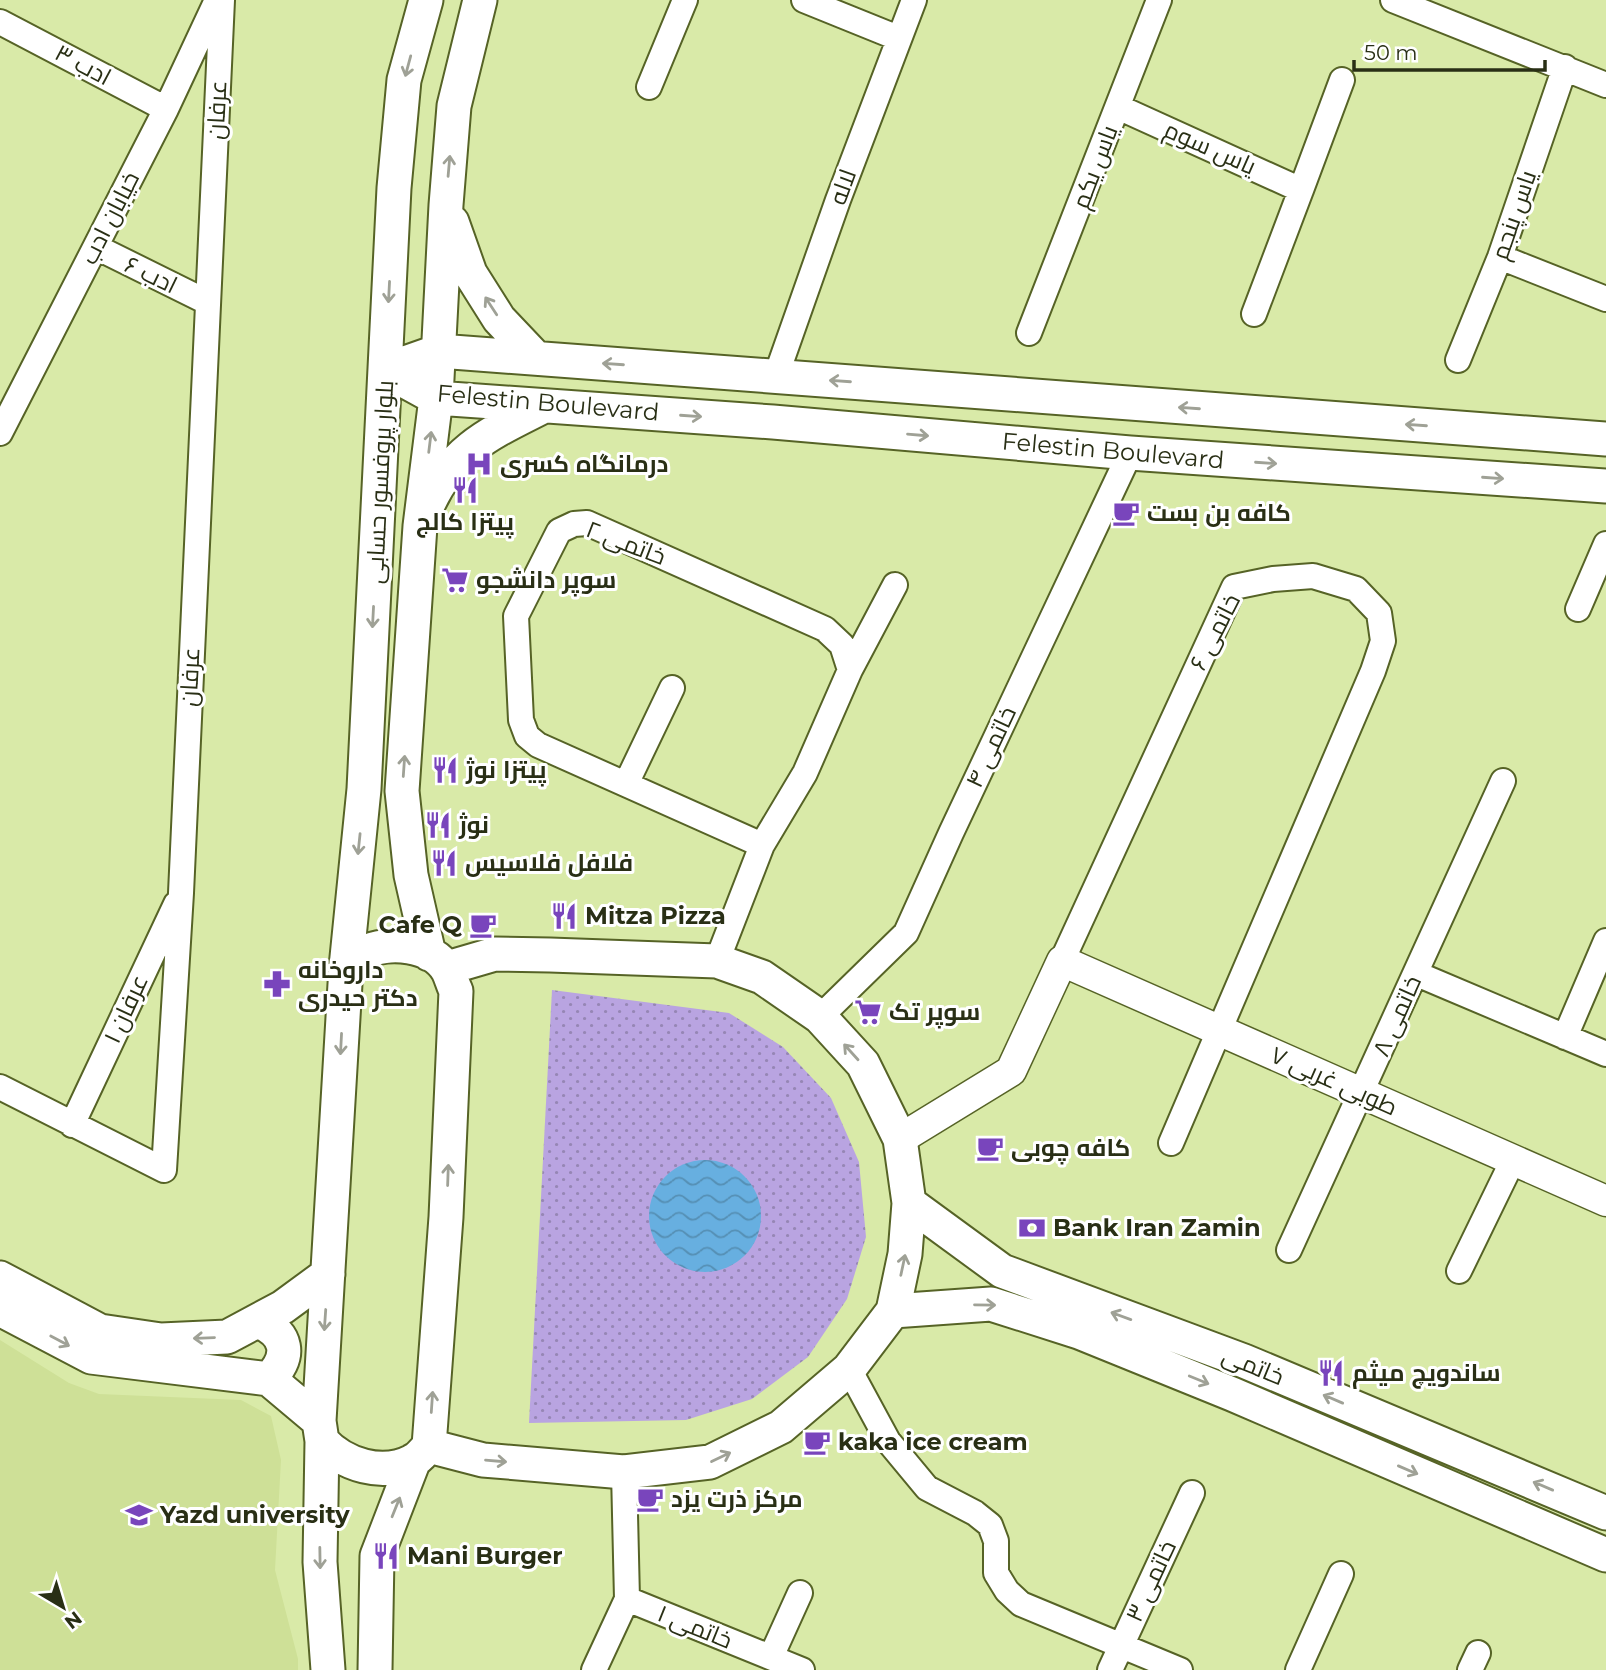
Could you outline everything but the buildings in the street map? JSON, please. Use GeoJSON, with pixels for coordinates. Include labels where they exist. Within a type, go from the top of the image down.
{"type":"FeatureCollection","features":[{"type":"Feature","properties":{"kind":"main road","name":"بلوار پروفسور حسابی"},"geometry":{"type":"LineString","coordinates":[[328,1670],[320,1562],[321,1431],[346,967],[364,789],[394,188],[404,80],[426,0]]}},
{"type":"Feature","properties":{"kind":"main road","name":"بلوار پروفسور حسابی"},"geometry":{"type":"LineString","coordinates":[[375,1670],[377,1556],[422,1453],[446,1217],[456,991],[438,961],[411,875],[402,791],[420,526],[436,398],[454,106],[480,0]]}},
{"type":"Feature","properties":{"kind":"main road"},"geometry":{"type":"LineString","coordinates":[[446,205],[470,273],[499,319],[536,358]]}},
{"type":"Feature","properties":{"kind":"main road","name":"Felestin Boulevard"},"geometry":{"type":"LineString","coordinates":[[385,370],[439,351],[1606,439]]}},
{"type":"Feature","properties":{"kind":"main road","name":"Felestin Boulevard"},"geometry":{"type":"LineString","coordinates":[[385,370],[436,398],[773,422],[1130,453],[1606,486]]}},
{"type":"Feature","properties":{"kind":"main road"},"geometry":{"type":"LineString","coordinates":[[420,526],[436,487],[457,460],[484,437],[547,405]]}},
{"type":"Feature","properties":{"kind":"main road"},"geometry":{"type":"LineString","coordinates":[[0,1309],[91,1357],[269,1379],[321,1431],[334,1454],[353,1464],[375,1468],[398,1466],[422,1453],[624,1472],[710,1462],[781,1427],[849,1369],[893,1311],[905,1254],[909,1203],[900,1139],[863,1064],[820,1017],[762,977],[717,961],[495,954],[438,961],[408,946],[386,946],[364,953],[346,967]]}},
{"type":"Feature","properties":{"kind":"main road","name":"خاتمی"},"geometry":{"type":"LineString","coordinates":[[909,1203],[1002,1271],[1244,1361],[1606,1513]]}},
{"type":"Feature","properties":{"kind":"main road"},"geometry":{"type":"LineString","coordinates":[[0,1278],[100,1331],[161,1340],[227,1337],[283,1307],[328,1274]]}},
{"type":"Feature","properties":{"kind":"main road","name":"خاتمی"},"geometry":{"type":"LineString","coordinates":[[893,1311],[992,1304],[1079,1332],[1232,1394],[1606,1555]]}},
{"type":"Feature","properties":{"kind":"main road"},"geometry":{"type":"LineString","coordinates":[[258,1321],[272,1327],[282,1339],[285,1354],[280,1368],[269,1379]]}},
{"type":"Feature","properties":{"kind":"street","name":"خیابان ادب"},"geometry":{"type":"LineString","coordinates":[[3,417],[96,247],[220,0]]}},
{"type":"Feature","properties":{"kind":"street","name":"عرفان"},"geometry":{"type":"LineString","coordinates":[[0,1087],[164,1170],[181,893],[220,0]]}},
{"type":"Feature","properties":{"kind":"street"},"geometry":{"type":"LineString","coordinates":[[649,87],[685,0]]}},
{"type":"Feature","properties":{"kind":"street"},"geometry":{"type":"LineString","coordinates":[[804,0],[898,38]]}},
{"type":"Feature","properties":{"kind":"street","name":"لاله"},"geometry":{"type":"LineString","coordinates":[[776,376],[914,0]]}},
{"type":"Feature","properties":{"kind":"street","name":"یاس یکم"},"geometry":{"type":"LineString","coordinates":[[1030,333],[1159,0]]}},
{"type":"Feature","properties":{"kind":"street"},"geometry":{"type":"LineString","coordinates":[[1394,0],[1606,85]]}},
{"type":"Feature","properties":{"kind":"street","name":"ادب ۳"},"geometry":{"type":"LineString","coordinates":[[0,22],[166,109]]}},
{"type":"Feature","properties":{"kind":"street","name":"یاس پنجم"},"geometry":{"type":"LineString","coordinates":[[1458,360],[1500,257],[1565,67]]}},
{"type":"Feature","properties":{"kind":"street"},"geometry":{"type":"LineString","coordinates":[[1254,314],[1342,80]]}},
{"type":"Feature","properties":{"kind":"street","name":"یاس سوم"},"geometry":{"type":"LineString","coordinates":[[1118,107],[1301,190]]}},
{"type":"Feature","properties":{"kind":"street","name":"ادب ۶"},"geometry":{"type":"LineString","coordinates":[[96,247],[207,302]]}},
{"type":"Feature","properties":{"kind":"street"},"geometry":{"type":"LineString","coordinates":[[1500,257],[1606,299]]}},
{"type":"Feature","properties":{"kind":"street","name":"خاتمی ۴"},"geometry":{"type":"LineString","coordinates":[[820,1017],[906,933],[1130,453]]}},
{"type":"Feature","properties":{"kind":"street","name":"خاتمی ۲"},"geometry":{"type":"LineString","coordinates":[[762,845],[538,744],[527,736],[521,720],[516,616],[559,531],[574,524],[587,523],[825,629],[842,645],[850,670]]}},
{"type":"Feature","properties":{"kind":"street"},"geometry":{"type":"LineString","coordinates":[[1578,609],[1606,544]]}},
{"type":"Feature","properties":{"kind":"street","name":"خاتمی ۶"},"geometry":{"type":"LineString","coordinates":[[900,1139],[1011,1071],[1234,587],[1273,579],[1313,576],[1356,589],[1379,613],[1383,641],[1373,671],[1218,1030]]}},
{"type":"Feature","properties":{"kind":"street"},"geometry":{"type":"LineString","coordinates":[[717,961],[762,845],[805,773],[850,670],[895,585]]}},
{"type":"Feature","properties":{"kind":"street"},"geometry":{"type":"LineString","coordinates":[[626,784],[673,688]]}},
{"type":"Feature","properties":{"kind":"street","name":"خاتمی ۸"},"geometry":{"type":"LineString","coordinates":[[1289,1250],[1503,781]]}},
{"type":"Feature","properties":{"kind":"street","name":"عرفان ۱"},"geometry":{"type":"LineString","coordinates":[[72,1125],[181,893]]}},
{"type":"Feature","properties":{"kind":"street"},"geometry":{"type":"LineString","coordinates":[[1565,1037],[1606,941]]}},
{"type":"Feature","properties":{"kind":"street","name":"طوبی غربی ۷"},"geometry":{"type":"LineString","coordinates":[[1062,961],[1606,1201]]}},
{"type":"Feature","properties":{"kind":"street"},"geometry":{"type":"LineString","coordinates":[[1417,974],[1606,1054]]}},
{"type":"Feature","properties":{"kind":"street"},"geometry":{"type":"LineString","coordinates":[[1171,1143],[1218,1030]]}},
{"type":"Feature","properties":{"kind":"street"},"geometry":{"type":"LineString","coordinates":[[1459,1271],[1513,1160]]}},
{"type":"Feature","properties":{"kind":"street"},"geometry":{"type":"LineString","coordinates":[[849,1369],[888,1441],[927,1488],[975,1513],[990,1525],[996,1541],[996,1573],[1007,1591],[1021,1604],[1180,1670]]}},
{"type":"Feature","properties":{"kind":"street","name":"خاتمی ۱"},"geometry":{"type":"LineString","coordinates":[[594,1670],[627,1599],[624,1472]]}},
{"type":"Feature","properties":{"kind":"street","name":"خاتمی ۳"},"geometry":{"type":"LineString","coordinates":[[1110,1670],[1192,1493]]}},
{"type":"Feature","properties":{"kind":"street"},"geometry":{"type":"LineString","coordinates":[[1298,1670],[1340,1574]]}},
{"type":"Feature","properties":{"kind":"street"},"geometry":{"type":"LineString","coordinates":[[771,1657],[800,1593]]}},
{"type":"Feature","properties":{"kind":"street","name":"خاتمی ۱"},"geometry":{"type":"LineString","coordinates":[[627,1599],[803,1670]]}},
{"type":"Feature","properties":{"kind":"shaded area"},"geometry":{"type":"Polygon","coordinates":[[[552,990],[729,1013],[783,1047],[831,1098],[859,1162],[866,1237],[847,1299],[808,1357],[752,1399],[686,1420],[529,1423],[552,990]]]}},
{"type":"Feature","properties":{"kind":"shaded area","name":"Yazd university"},"geometry":{"type":"Polygon","coordinates":[[[0,1340],[69,1383],[99,1394],[241,1400],[271,1416],[281,1460],[275,1570],[298,1659],[298,1670],[0,1670],[0,1340]]]}},
{"type":"Feature","properties":{"kind":"water"},"geometry":{"type":"Polygon","coordinates":[[[705,1160],[726,1165],[744,1177],[756,1195],[761,1216],[756,1237],[744,1255],[726,1267],[705,1272],[684,1267],[666,1255],[654,1237],[649,1216],[654,1195],[666,1177],[684,1165],[705,1160]]]}},
{"type":"Feature","properties":{"kind":"place","name":"درمانگاه کسری"},"geometry":{"type":"Point","coordinates":[479,464]}},
{"type":"Feature","properties":{"kind":"place","name":"پیتزا کالج"},"geometry":{"type":"Point","coordinates":[465,490]}},
{"type":"Feature","properties":{"kind":"place","name":"کافه بن بست"},"geometry":{"type":"Point","coordinates":[1126,513]}},
{"type":"Feature","properties":{"kind":"place","name":"سوپر دانشجو"},"geometry":{"type":"Point","coordinates":[455,580]}},
{"type":"Feature","properties":{"kind":"place","name":"پیتزا نوژ"},"geometry":{"type":"Point","coordinates":[445,770]}},
{"type":"Feature","properties":{"kind":"place","name":"نوژ"},"geometry":{"type":"Point","coordinates":[438,825]}},
{"type":"Feature","properties":{"kind":"place","name":"فلافل فلاسیس"},"geometry":{"type":"Point","coordinates":[444,863]}},
{"type":"Feature","properties":{"kind":"place","name":"Mitza Pizza"},"geometry":{"type":"Point","coordinates":[564,916]}},
{"type":"Feature","properties":{"kind":"place","name":"Cafe Q"},"geometry":{"type":"Point","coordinates":[483,925]}},
{"type":"Feature","properties":{"kind":"place","name":"داروخانه دکتر حیدری"},"geometry":{"type":"Point","coordinates":[277,984]}},
{"type":"Feature","properties":{"kind":"place","name":"سوپر تک"},"geometry":{"type":"Point","coordinates":[868,1012]}},
{"type":"Feature","properties":{"kind":"place","name":"کافه چوبی"},"geometry":{"type":"Point","coordinates":[990,1148]}},
{"type":"Feature","properties":{"kind":"place","name":"Bank Iran Zamin"},"geometry":{"type":"Point","coordinates":[1032,1228]}},
{"type":"Feature","properties":{"kind":"place","name":"ساندویچ میثم"},"geometry":{"type":"Point","coordinates":[1331,1373]}},
{"type":"Feature","properties":{"kind":"place","name":"kaka ice cream"},"geometry":{"type":"Point","coordinates":[817,1442]}},
{"type":"Feature","properties":{"kind":"place","name":"مرکز ذرت یزد"},"geometry":{"type":"Point","coordinates":[650,1499]}},
{"type":"Feature","properties":{"kind":"place","name":"Yazd university"},"geometry":{"type":"Point","coordinates":[139,1515]}},
{"type":"Feature","properties":{"kind":"place","name":"Mani Burger"},"geometry":{"type":"Point","coordinates":[386,1556]}}]}
